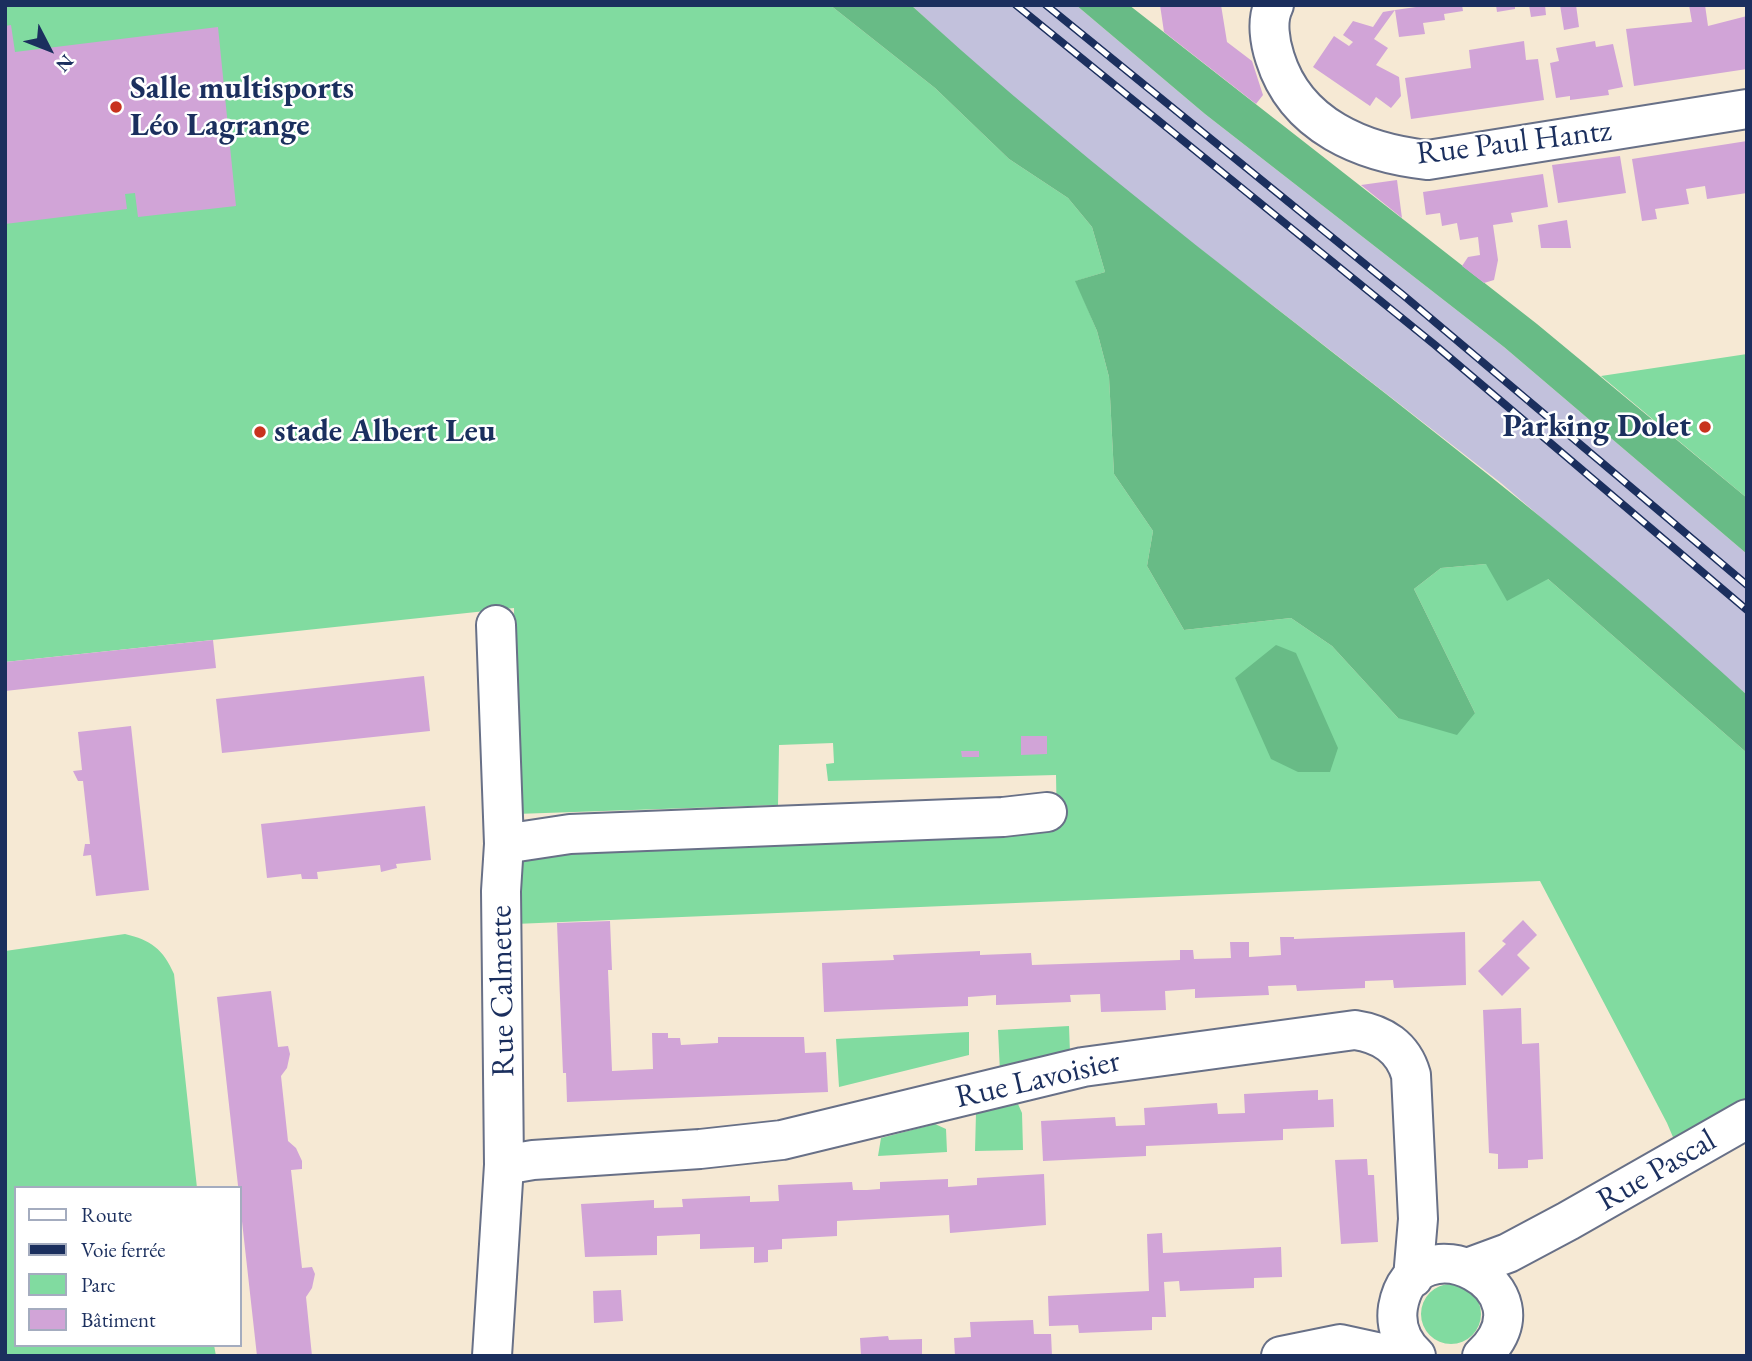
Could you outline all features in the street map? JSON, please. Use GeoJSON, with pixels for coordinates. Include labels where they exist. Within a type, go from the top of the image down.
{"type":"FeatureCollection","features":[{"type":"Feature","properties":{"kind":"street","name":"Rue Paul Hantz"},"geometry":{"type":"LineString","coordinates":[[1274,5],[1270,12],[1271,45],[1279,71],[1297,101],[1328,130],[1349,140],[1404,157],[1428,160],[1747,109]]}},
{"type":"Feature","properties":{"kind":"street","name":"Rue Calmette"},"geometry":{"type":"LineString","coordinates":[[492,1356],[504,1166],[504,844],[496,625]]}},
{"type":"Feature","properties":{"kind":"street"},"geometry":{"type":"LineString","coordinates":[[504,844],[570,834],[1003,817],[1047,812]]}},
{"type":"Feature","properties":{"kind":"street","name":"Rue Lavoisier"},"geometry":{"type":"LineString","coordinates":[[504,1166],[533,1160],[700,1149],[782,1140],[1083,1067],[1355,1030],[1387,1039],[1408,1067],[1418,1219],[1408,1284],[1397,1314],[1402,1339],[1416,1356]]}},
{"type":"Feature","properties":{"kind":"street","name":"Rue Pascal"},"geometry":{"type":"LineString","coordinates":[[1408,1284],[1436,1265],[1460,1265],[1508,1253],[1568,1222],[1747,1119]]}},
{"type":"Feature","properties":{"kind":"street"},"geometry":{"type":"LineString","coordinates":[[1418,1219],[1460,1265],[1493,1286],[1495,1340]]}},
{"type":"Feature","properties":{"kind":"street","name":"Rue Pascal"},"geometry":{"type":"LineString","coordinates":[[1495,1340],[1518,1280],[1568,1222]]}},
{"type":"Feature","properties":{"kind":"street"},"geometry":{"type":"LineString","coordinates":[[1340,1344],[1381,1313],[1408,1284]]}},
{"type":"Feature","properties":{"kind":"street"},"geometry":{"type":"LineString","coordinates":[[1281,1356],[1340,1344],[1395,1356]]}},
{"type":"Feature","properties":{"kind":"shaded area"},"geometry":{"type":"Polygon","coordinates":[[[911,5],[1076,5],[1205,114],[1504,347],[1747,554],[1747,695],[1501,483],[1127,192],[1003,90],[911,5]]]}},
{"type":"Feature","properties":{"kind":"green space"},"geometry":{"type":"Polygon","coordinates":[[[5,5],[830,5],[935,88],[1009,159],[1068,198],[1092,227],[1105,272],[1076,281],[1097,331],[1109,377],[1114,474],[1153,531],[1147,566],[1184,630],[1291,618],[1332,646],[1398,718],[1475,713],[1414,589],[1441,568],[1486,564],[1548,579],[1747,753],[1747,1119],[1681,1156],[1667,1123],[1540,881],[515,924],[513,856],[1057,830],[1056,775],[828,781],[826,764],[834,763],[833,743],[779,745],[778,805],[516,814],[514,608],[5,662],[5,5]]]}},
{"type":"Feature","properties":{"kind":"green space"},"geometry":{"type":"Polygon","coordinates":[[[830,5],[911,5],[1117,182],[1542,518],[1646,605],[1747,695],[1747,753],[1548,579],[1507,601],[1486,564],[1441,568],[1414,589],[1475,713],[1457,735],[1398,718],[1332,646],[1291,618],[1184,630],[1147,566],[1153,531],[1114,474],[1109,377],[1097,331],[1075,281],[1105,272],[1092,227],[1068,198],[1009,159],[935,88],[830,5]]]}},
{"type":"Feature","properties":{"kind":"green space"},"geometry":{"type":"Polygon","coordinates":[[[1076,5],[1129,5],[1537,324],[1747,498],[1747,554],[1504,347],[1205,114],[1076,5]]]}},
{"type":"Feature","properties":{"kind":"green space","name":"Parking Dolet"},"geometry":{"type":"Polygon","coordinates":[[[1747,354],[1747,498],[1601,376],[1747,354]]]}},
{"type":"Feature","properties":{"kind":"green space"},"geometry":{"type":"Polygon","coordinates":[[[1276,645],[1296,653],[1338,748],[1330,772],[1298,772],[1271,759],[1235,678],[1276,645]]]}},
{"type":"Feature","properties":{"kind":"green space"},"geometry":{"type":"Polygon","coordinates":[[[125,934],[142,939],[161,952],[174,974],[197,1186],[14,1186],[14,1347],[214,1347],[216,1356],[5,1356],[5,951],[125,934]]]}},
{"type":"Feature","properties":{"kind":"green space"},"geometry":{"type":"Polygon","coordinates":[[[1069,1026],[1070,1053],[1000,1072],[998,1030],[1069,1026]]]}},
{"type":"Feature","properties":{"kind":"green space"},"geometry":{"type":"Polygon","coordinates":[[[969,1032],[969,1055],[839,1087],[836,1039],[969,1032]]]}},
{"type":"Feature","properties":{"kind":"green space"},"geometry":{"type":"Polygon","coordinates":[[[1018,1104],[1022,1113],[1023,1150],[975,1151],[976,1113],[1018,1104]]]}},
{"type":"Feature","properties":{"kind":"green space"},"geometry":{"type":"Polygon","coordinates":[[[935,1124],[946,1129],[947,1152],[878,1156],[881,1138],[935,1124]]]}},
{"type":"Feature","properties":{"kind":"green space"},"geometry":{"type":"Polygon","coordinates":[[[1445,1284],[1457,1284],[1476,1297],[1481,1314],[1479,1326],[1468,1339],[1457,1344],[1445,1344],[1426,1331],[1421,1320],[1421,1308],[1434,1289],[1445,1284]]]}},
{"type":"Feature","properties":{"kind":"building"},"geometry":{"type":"Polygon","coordinates":[[[1160,5],[1221,5],[1227,42],[1252,61],[1263,95],[1256,104],[1164,32],[1160,5]]]}},
{"type":"Feature","properties":{"kind":"building"},"geometry":{"type":"Polygon","coordinates":[[[1430,5],[1462,5],[1463,11],[1444,14],[1445,20],[1423,23],[1425,34],[1399,37],[1395,10],[1430,5]]]}},
{"type":"Feature","properties":{"kind":"building"},"geometry":{"type":"Polygon","coordinates":[[[1496,5],[1515,5],[1515,9],[1497,12],[1496,5]]]}},
{"type":"Feature","properties":{"kind":"building"},"geometry":{"type":"Polygon","coordinates":[[[1529,5],[1545,5],[1546,15],[1531,17],[1529,5]]]}},
{"type":"Feature","properties":{"kind":"building"},"geometry":{"type":"Polygon","coordinates":[[[1560,5],[1576,5],[1579,27],[1564,30],[1560,5]]]}},
{"type":"Feature","properties":{"kind":"building"},"geometry":{"type":"Polygon","coordinates":[[[1689,5],[1705,5],[1708,26],[1747,16],[1747,69],[1634,86],[1626,29],[1692,22],[1689,5]]]}},
{"type":"Feature","properties":{"kind":"building"},"geometry":{"type":"Polygon","coordinates":[[[1395,10],[1374,39],[1388,48],[1376,65],[1399,77],[1401,96],[1391,108],[1376,97],[1370,106],[1313,67],[1334,36],[1349,46],[1353,42],[1343,35],[1353,21],[1373,27],[1383,12],[1395,10]]]}},
{"type":"Feature","properties":{"kind":"building","name":"Salle multisports Léo Lagrange"},"geometry":{"type":"Polygon","coordinates":[[[11,25],[15,52],[218,27],[236,206],[138,217],[135,193],[125,194],[127,209],[5,224],[5,26],[11,25]]]}},
{"type":"Feature","properties":{"kind":"building"},"geometry":{"type":"Polygon","coordinates":[[[1524,41],[1526,60],[1538,59],[1544,100],[1411,119],[1405,78],[1471,68],[1469,50],[1524,41]]]}},
{"type":"Feature","properties":{"kind":"building"},"geometry":{"type":"Polygon","coordinates":[[[1595,41],[1596,47],[1613,44],[1623,87],[1608,90],[1609,95],[1570,100],[1570,96],[1556,98],[1550,63],[1559,61],[1556,48],[1595,41]]]}},
{"type":"Feature","properties":{"kind":"building"},"geometry":{"type":"Polygon","coordinates":[[[1747,141],[1747,193],[1707,199],[1705,186],[1686,189],[1689,204],[1655,209],[1657,219],[1642,221],[1632,159],[1747,141]]]}},
{"type":"Feature","properties":{"kind":"building"},"geometry":{"type":"Polygon","coordinates":[[[1620,156],[1626,193],[1558,203],[1552,165],[1620,156]]]}},
{"type":"Feature","properties":{"kind":"building"},"geometry":{"type":"Polygon","coordinates":[[[1543,174],[1548,207],[1511,213],[1513,222],[1493,225],[1498,260],[1494,280],[1484,283],[1462,266],[1468,257],[1480,255],[1478,237],[1460,240],[1457,223],[1442,226],[1440,213],[1426,215],[1423,192],[1543,174]]]}},
{"type":"Feature","properties":{"kind":"building"},"geometry":{"type":"Polygon","coordinates":[[[1397,180],[1402,218],[1361,185],[1397,180]]]}},
{"type":"Feature","properties":{"kind":"building"},"geometry":{"type":"Polygon","coordinates":[[[1567,220],[1571,248],[1541,248],[1538,225],[1567,220]]]}},
{"type":"Feature","properties":{"kind":"building"},"geometry":{"type":"Polygon","coordinates":[[[213,640],[216,668],[5,691],[5,662],[213,640]]]}},
{"type":"Feature","properties":{"kind":"building"},"geometry":{"type":"Polygon","coordinates":[[[424,676],[430,731],[222,753],[216,699],[424,676]]]}},
{"type":"Feature","properties":{"kind":"building"},"geometry":{"type":"Polygon","coordinates":[[[131,726],[149,890],[96,896],[91,855],[83,856],[85,844],[90,844],[83,781],[78,781],[73,771],[82,770],[78,732],[131,726]]]}},
{"type":"Feature","properties":{"kind":"building"},"geometry":{"type":"Polygon","coordinates":[[[1021,736],[1047,736],[1047,754],[1021,755],[1021,736]]]}},
{"type":"Feature","properties":{"kind":"building"},"geometry":{"type":"Polygon","coordinates":[[[961,751],[979,751],[979,757],[962,757],[961,751]]]}},
{"type":"Feature","properties":{"kind":"building"},"geometry":{"type":"Polygon","coordinates":[[[425,806],[431,860],[396,864],[397,868],[381,872],[380,865],[317,872],[318,879],[302,879],[301,874],[267,878],[261,824],[425,806]]]}},
{"type":"Feature","properties":{"kind":"building"},"geometry":{"type":"Polygon","coordinates":[[[1523,920],[1537,935],[1517,955],[1530,968],[1502,996],[1478,971],[1506,944],[1502,941],[1523,920]]]}},
{"type":"Feature","properties":{"kind":"building"},"geometry":{"type":"Polygon","coordinates":[[[610,921],[612,970],[608,970],[612,1071],[653,1069],[652,1033],[668,1033],[668,1038],[680,1038],[681,1045],[718,1043],[718,1037],[804,1037],[805,1053],[826,1052],[828,1092],[567,1102],[566,1073],[563,1073],[557,923],[610,921]]]}},
{"type":"Feature","properties":{"kind":"building"},"geometry":{"type":"Polygon","coordinates":[[[1465,932],[1466,985],[1394,988],[1393,980],[1365,981],[1365,988],[1297,991],[1296,985],[1268,986],[1269,995],[1195,998],[1195,989],[1165,991],[1166,1010],[1101,1012],[1100,994],[1070,995],[1071,1002],[996,1005],[996,995],[968,997],[968,1006],[824,1012],[822,963],[894,960],[893,955],[980,951],[980,955],[1031,953],[1032,965],[1180,960],[1180,950],[1193,950],[1194,959],[1231,958],[1230,942],[1249,942],[1249,957],[1281,955],[1280,937],[1294,939],[1465,932]]]}},
{"type":"Feature","properties":{"kind":"building"},"geometry":{"type":"Polygon","coordinates":[[[271,991],[278,1047],[288,1046],[290,1054],[287,1068],[281,1076],[288,1141],[296,1148],[302,1161],[302,1169],[291,1170],[302,1268],[312,1267],[315,1274],[312,1288],[306,1297],[312,1356],[257,1356],[242,1221],[242,1186],[238,1186],[217,997],[271,991]]]}},
{"type":"Feature","properties":{"kind":"building"},"geometry":{"type":"Polygon","coordinates":[[[1521,1008],[1522,1044],[1539,1043],[1543,1159],[1528,1160],[1528,1168],[1498,1169],[1498,1154],[1489,1153],[1483,1010],[1521,1008]]]}},
{"type":"Feature","properties":{"kind":"building"},"geometry":{"type":"Polygon","coordinates":[[[1318,1090],[1318,1100],[1333,1099],[1334,1127],[1283,1129],[1283,1140],[1146,1146],[1146,1156],[1043,1161],[1041,1121],[1115,1117],[1116,1126],[1145,1125],[1144,1108],[1217,1103],[1218,1114],[1245,1113],[1244,1094],[1318,1090]]]}},
{"type":"Feature","properties":{"kind":"building"},"geometry":{"type":"Polygon","coordinates":[[[1367,1159],[1368,1175],[1374,1175],[1378,1242],[1341,1244],[1335,1160],[1367,1159]]]}},
{"type":"Feature","properties":{"kind":"building"},"geometry":{"type":"Polygon","coordinates":[[[1044,1174],[1046,1225],[950,1233],[949,1215],[837,1221],[837,1236],[782,1239],[782,1249],[768,1250],[768,1262],[754,1263],[754,1247],[700,1249],[700,1234],[657,1236],[657,1255],[585,1257],[581,1204],[654,1200],[654,1208],[683,1207],[682,1199],[750,1196],[750,1202],[779,1201],[778,1185],[852,1182],[853,1190],[867,1190],[880,1189],[880,1182],[948,1179],[948,1187],[977,1185],[977,1178],[1044,1174]]]}},
{"type":"Feature","properties":{"kind":"building"},"geometry":{"type":"Polygon","coordinates":[[[1162,1233],[1163,1253],[1281,1247],[1282,1277],[1254,1278],[1254,1288],[1180,1291],[1179,1281],[1164,1282],[1166,1317],[1152,1317],[1152,1330],[1079,1333],[1078,1325],[1049,1326],[1048,1296],[1149,1291],[1147,1234],[1162,1233]]]}},
{"type":"Feature","properties":{"kind":"building"},"geometry":{"type":"Polygon","coordinates":[[[621,1290],[623,1321],[594,1323],[593,1291],[621,1290]]]}},
{"type":"Feature","properties":{"kind":"building"},"geometry":{"type":"Polygon","coordinates":[[[1033,1320],[1034,1334],[1051,1334],[1052,1356],[955,1356],[954,1338],[971,1337],[970,1322],[1033,1320]]]}},
{"type":"Feature","properties":{"kind":"building"},"geometry":{"type":"Polygon","coordinates":[[[888,1336],[889,1340],[922,1339],[922,1356],[861,1356],[860,1338],[888,1336]]]}},
{"type":"Feature","properties":{"kind":"railway"},"geometry":{"type":"LineString","coordinates":[[1016,5],[1435,345],[1747,610]]}},
{"type":"Feature","properties":{"kind":"railway"},"geometry":{"type":"LineString","coordinates":[[1046,5],[1403,295],[1747,585]]}},
{"type":"Feature","properties":{"kind":"place","name":"Salle multisports Léo Lagrange"},"geometry":{"type":"Point","coordinates":[116,107]}},
{"type":"Feature","properties":{"kind":"place","name":"Parking Dolet"},"geometry":{"type":"Point","coordinates":[1705,427]}},
{"type":"Feature","properties":{"kind":"place","name":"stade Albert Leu"},"geometry":{"type":"Point","coordinates":[260,432]}}]}
